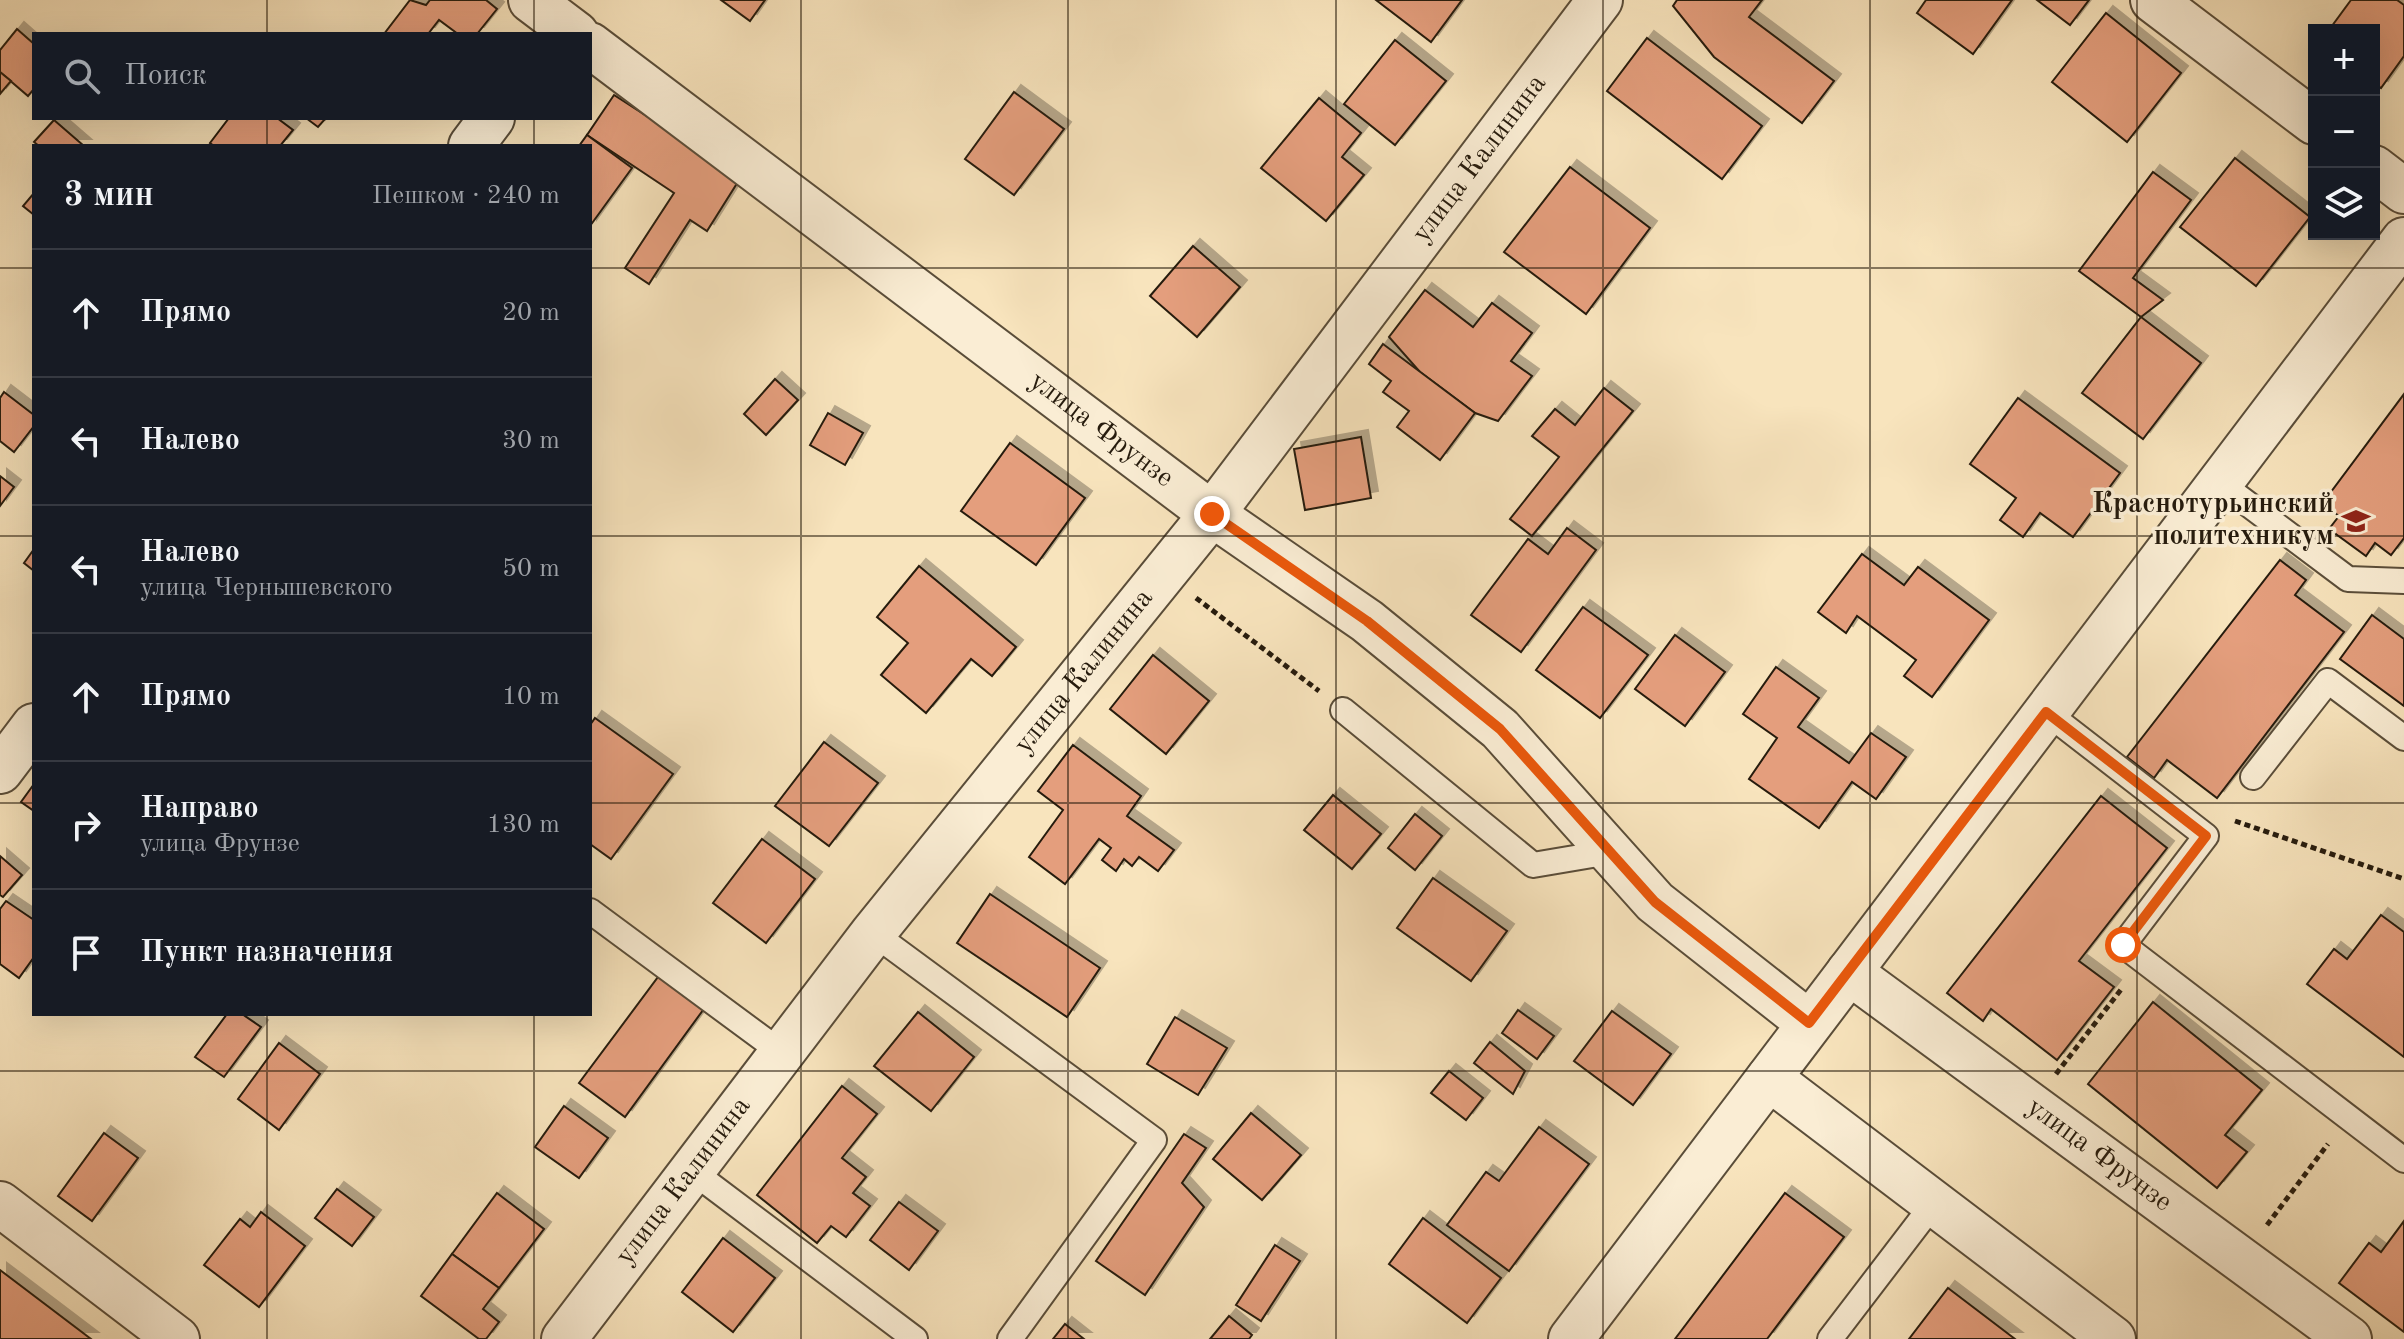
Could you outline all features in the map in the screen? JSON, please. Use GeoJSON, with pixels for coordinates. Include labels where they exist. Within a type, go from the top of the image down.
{"type":"FeatureCollection","features":[{"type":"Feature","properties":{"kind":"street","name":"улица Калинина"},"geometry":{"type":"LineString","coordinates":[[564,1339],[873,933],[1212,514],[1600,0]]}},
{"type":"Feature","properties":{"kind":"street"},"geometry":{"type":"LineString","coordinates":[[2153,0],[2308,117]]}},
{"type":"Feature","properties":{"kind":"street","name":"улица Фрунзе"},"geometry":{"type":"LineString","coordinates":[[592,43],[1212,514],[1367,621],[1500,729],[1655,902],[1809,1023]]}},
{"type":"Feature","properties":{"kind":"street"},"geometry":{"type":"LineString","coordinates":[[472,144],[490,120]]}},
{"type":"Feature","properties":{"kind":"street"},"geometry":{"type":"LineString","coordinates":[[2380,173],[2404,191]]}},
{"type":"Feature","properties":{"kind":"street"},"geometry":{"type":"LineString","coordinates":[[1571,1339],[2404,240]]}},
{"type":"Feature","properties":{"kind":"street"},"geometry":{"type":"LineString","coordinates":[[0,771],[32,729]]}},
{"type":"Feature","properties":{"kind":"street","name":"улица Фрунзе"},"geometry":{"type":"LineString","coordinates":[[1849,972],[2349,1339]]}},
{"type":"Feature","properties":{"kind":"street"},"geometry":{"type":"LineString","coordinates":[[1769,1078],[2113,1339]]}},
{"type":"Feature","properties":{"kind":"street"},"geometry":{"type":"LineString","coordinates":[[0,1204],[177,1339]]}},
{"type":"Feature","properties":{"kind":"lane"},"geometry":{"type":"LineString","coordinates":[[2220,483],[2348,579],[2404,581]]}},
{"type":"Feature","properties":{"kind":"lane"},"geometry":{"type":"LineString","coordinates":[[2253,777],[2328,681],[2404,738]]}},
{"type":"Feature","properties":{"kind":"lane"},"geometry":{"type":"LineString","coordinates":[[1343,710],[1533,865],[1610,852]]}},
{"type":"Feature","properties":{"kind":"lane"},"geometry":{"type":"LineString","coordinates":[[2046,712],[2206,836],[2123,945],[2404,1160]]}},
{"type":"Feature","properties":{"kind":"lane"},"geometry":{"type":"LineString","coordinates":[[592,912],[782,1053]]}},
{"type":"Feature","properties":{"kind":"lane"},"geometry":{"type":"LineString","coordinates":[[873,933],[1154,1140],[1010,1339]]}},
{"type":"Feature","properties":{"kind":"lane"},"geometry":{"type":"LineString","coordinates":[[692,1171],[915,1339]]}},
{"type":"Feature","properties":{"kind":"lane"},"geometry":{"type":"LineString","coordinates":[[1831,1339],[1934,1203]]}},
{"type":"Feature","properties":{"kind":"path"},"geometry":{"type":"LineString","coordinates":[[1163,573],[1343,710]]}},
{"type":"Feature","properties":{"kind":"path"},"geometry":{"type":"LineString","coordinates":[[2206,836],[2222,817],[2404,879]]}},
{"type":"Feature","properties":{"kind":"path"},"geometry":{"type":"LineString","coordinates":[[2047,1086],[2143,960]]}},
{"type":"Feature","properties":{"kind":"path"},"geometry":{"type":"LineString","coordinates":[[2265,1228],[2348,1118]]}},
{"type":"Feature","properties":{"kind":"building"},"geometry":{"type":"Polygon","coordinates":[[[410,0],[426,5],[430,0],[486,0],[497,9],[479,32],[455,32],[439,20],[430,32],[386,32],[410,0]]]}},
{"type":"Feature","properties":{"kind":"building"},"geometry":{"type":"Polygon","coordinates":[[[721,0],[765,0],[750,21],[721,0]]]}},
{"type":"Feature","properties":{"kind":"building"},"geometry":{"type":"Polygon","coordinates":[[[1376,0],[1462,0],[1431,42],[1376,0]]]}},
{"type":"Feature","properties":{"kind":"building"},"geometry":{"type":"Polygon","coordinates":[[[1677,0],[1762,0],[1749,17],[1834,81],[1802,123],[1714,57],[1673,6],[1677,0]]]}},
{"type":"Feature","properties":{"kind":"building"},"geometry":{"type":"Polygon","coordinates":[[[1926,0],[2012,0],[1973,54],[1917,13],[1926,0]]]}},
{"type":"Feature","properties":{"kind":"building"},"geometry":{"type":"Polygon","coordinates":[[[2037,0],[2089,0],[2070,25],[2037,0]]]}},
{"type":"Feature","properties":{"kind":"building"},"geometry":{"type":"Polygon","coordinates":[[[2351,0],[2397,0],[2404,5],[2404,56],[2381,88],[2380,24],[2333,24],[2351,0]]]}},
{"type":"Feature","properties":{"kind":"building"},"geometry":{"type":"Polygon","coordinates":[[[2106,13],[2181,73],[2127,142],[2052,82],[2106,13]]]}},
{"type":"Feature","properties":{"kind":"building"},"geometry":{"type":"Polygon","coordinates":[[[17,29],[32,42],[32,91],[28,96],[0,72],[0,50],[17,29]]]}},
{"type":"Feature","properties":{"kind":"building"},"geometry":{"type":"Polygon","coordinates":[[[1647,38],[1762,126],[1722,179],[1607,91],[1647,38]]]}},
{"type":"Feature","properties":{"kind":"building"},"geometry":{"type":"Polygon","coordinates":[[[1395,40],[1446,81],[1395,145],[1344,104],[1395,40]]]}},
{"type":"Feature","properties":{"kind":"building"},"geometry":{"type":"Polygon","coordinates":[[[0,72],[11,81],[0,94],[0,72]]]}},
{"type":"Feature","properties":{"kind":"building"},"geometry":{"type":"Polygon","coordinates":[[[1014,92],[1064,129],[1014,195],[965,159],[1014,92]]]}},
{"type":"Feature","properties":{"kind":"building"},"geometry":{"type":"Polygon","coordinates":[[[614,95],[741,177],[707,231],[690,220],[649,284],[625,268],[674,193],[587,135],[614,95]]]}},
{"type":"Feature","properties":{"kind":"building"},"geometry":{"type":"Polygon","coordinates":[[[1319,98],[1361,133],[1342,157],[1364,175],[1326,221],[1261,168],[1319,98]]]}},
{"type":"Feature","properties":{"kind":"building"},"geometry":{"type":"Polygon","coordinates":[[[54,120],[82,144],[36,144],[34,142],[54,120]]]}},
{"type":"Feature","properties":{"kind":"building"},"geometry":{"type":"Polygon","coordinates":[[[227,120],[280,120],[293,130],[282,144],[210,143],[227,120]]]}},
{"type":"Feature","properties":{"kind":"building"},"geometry":{"type":"Polygon","coordinates":[[[309,120],[324,120],[318,127],[309,120]]]}},
{"type":"Feature","properties":{"kind":"building"},"geometry":{"type":"Polygon","coordinates":[[[587,135],[632,168],[592,223],[592,144],[580,144],[587,135]]]}},
{"type":"Feature","properties":{"kind":"building"},"geometry":{"type":"Polygon","coordinates":[[[2235,158],[2308,215],[2308,220],[2256,286],[2180,227],[2235,158]]]}},
{"type":"Feature","properties":{"kind":"building"},"geometry":{"type":"Polygon","coordinates":[[[1570,167],[1650,228],[1586,314],[1504,252],[1570,167]]]}},
{"type":"Feature","properties":{"kind":"building"},"geometry":{"type":"Polygon","coordinates":[[[2153,172],[2191,200],[2133,278],[2163,300],[2141,317],[2079,271],[2153,172]]]}},
{"type":"Feature","properties":{"kind":"building"},"geometry":{"type":"Polygon","coordinates":[[[32,195],[32,213],[23,206],[32,195]]]}},
{"type":"Feature","properties":{"kind":"building"},"geometry":{"type":"Polygon","coordinates":[[[1193,246],[1240,287],[1197,337],[1150,296],[1193,246]]]}},
{"type":"Feature","properties":{"kind":"building"},"geometry":{"type":"Polygon","coordinates":[[[1425,290],[1473,327],[1492,303],[1532,333],[1511,361],[1532,376],[1498,421],[1475,413],[1420,372],[1389,337],[1425,290]]]}},
{"type":"Feature","properties":{"kind":"building"},"geometry":{"type":"Polygon","coordinates":[[[2141,317],[2201,363],[2143,439],[2082,393],[2141,317]]]}},
{"type":"Feature","properties":{"kind":"building"},"geometry":{"type":"Polygon","coordinates":[[[1383,344],[1475,413],[1440,460],[1397,427],[1409,411],[1383,392],[1391,381],[1369,364],[1383,344]]]}},
{"type":"Feature","properties":{"kind":"building"},"geometry":{"type":"Polygon","coordinates":[[[775,379],[798,400],[766,435],[744,414],[775,379]]]}},
{"type":"Feature","properties":{"kind":"building"},"geometry":{"type":"Polygon","coordinates":[[[1604,388],[1633,411],[1532,536],[1510,519],[1559,457],[1532,436],[1555,409],[1575,425],[1604,388]]]}},
{"type":"Feature","properties":{"kind":"building"},"geometry":{"type":"Polygon","coordinates":[[[4,392],[32,413],[32,429],[14,452],[0,441],[0,398],[4,392]]]}},
{"type":"Feature","properties":{"kind":"building"},"geometry":{"type":"Polygon","coordinates":[[[2404,394],[2404,538],[2391,555],[2375,543],[2366,556],[2329,529],[2339,516],[2322,504],[2404,394]]]}},
{"type":"Feature","properties":{"kind":"building"},"geometry":{"type":"Polygon","coordinates":[[[2018,398],[2120,473],[2073,537],[2040,513],[2023,537],[2000,520],[2016,498],[1970,464],[2018,398]]]}},
{"type":"Feature","properties":{"kind":"building"},"geometry":{"type":"Polygon","coordinates":[[[828,413],[863,433],[845,465],[810,445],[828,413]]]}},
{"type":"Feature","properties":{"kind":"building"},"geometry":{"type":"Polygon","coordinates":[[[1361,437],[1371,498],[1305,510],[1294,449],[1361,437]]]}},
{"type":"Feature","properties":{"kind":"building"},"geometry":{"type":"Polygon","coordinates":[[[1010,443],[1085,498],[1036,565],[961,511],[1010,443]]]}},
{"type":"Feature","properties":{"kind":"building"},"geometry":{"type":"Polygon","coordinates":[[[0,476],[14,487],[0,506],[0,476]]]}},
{"type":"Feature","properties":{"kind":"building"},"geometry":{"type":"Polygon","coordinates":[[[1567,528],[1596,550],[1521,652],[1471,615],[1528,539],[1548,554],[1567,528]]]}},
{"type":"Feature","properties":{"kind":"building"},"geometry":{"type":"Polygon","coordinates":[[[32,552],[32,569],[24,563],[32,552]]]}},
{"type":"Feature","properties":{"kind":"building"},"geometry":{"type":"Polygon","coordinates":[[[1862,554],[1904,585],[1918,567],[1989,620],[1932,697],[1904,676],[1916,660],[1857,616],[1846,633],[1818,612],[1862,554]]]}},
{"type":"Feature","properties":{"kind":"building"},"geometry":{"type":"Polygon","coordinates":[[[2280,560],[2306,580],[2295,595],[2344,632],[2217,798],[2167,760],[2154,778],[2127,757],[2280,560]]]}},
{"type":"Feature","properties":{"kind":"building"},"geometry":{"type":"Polygon","coordinates":[[[919,566],[1016,647],[992,676],[971,659],[926,713],[881,675],[908,643],[877,617],[919,566]]]}},
{"type":"Feature","properties":{"kind":"building"},"geometry":{"type":"Polygon","coordinates":[[[1583,607],[1648,655],[1600,718],[1536,670],[1583,607]]]}},
{"type":"Feature","properties":{"kind":"building"},"geometry":{"type":"Polygon","coordinates":[[[2372,615],[2404,639],[2404,706],[2340,659],[2372,615]]]}},
{"type":"Feature","properties":{"kind":"building"},"geometry":{"type":"Polygon","coordinates":[[[1675,635],[1725,672],[1685,726],[1635,689],[1675,635]]]}},
{"type":"Feature","properties":{"kind":"building"},"geometry":{"type":"Polygon","coordinates":[[[1153,655],[1209,701],[1166,754],[1110,709],[1153,655]]]}},
{"type":"Feature","properties":{"kind":"building"},"geometry":{"type":"Polygon","coordinates":[[[1776,667],[1819,698],[1798,727],[1849,763],[1871,733],[1906,757],[1876,799],[1852,782],[1819,828],[1749,779],[1777,738],[1743,714],[1776,667]]]}},
{"type":"Feature","properties":{"kind":"building"},"geometry":{"type":"Polygon","coordinates":[[[595,718],[673,774],[611,859],[592,845],[592,722],[595,718]]]}},
{"type":"Feature","properties":{"kind":"building"},"geometry":{"type":"Polygon","coordinates":[[[824,742],[878,783],[829,846],[775,806],[824,742]]]}},
{"type":"Feature","properties":{"kind":"building"},"geometry":{"type":"Polygon","coordinates":[[[1073,745],[1141,796],[1127,816],[1174,850],[1158,871],[1139,857],[1132,866],[1124,859],[1116,871],[1102,860],[1111,848],[1099,839],[1065,884],[1029,857],[1063,810],[1038,791],[1073,745]]]}},
{"type":"Feature","properties":{"kind":"building"},"geometry":{"type":"Polygon","coordinates":[[[32,787],[32,810],[21,802],[32,787]]]}},
{"type":"Feature","properties":{"kind":"building"},"geometry":{"type":"Polygon","coordinates":[[[1333,795],[1381,834],[1352,869],[1304,830],[1333,795]]]}},
{"type":"Feature","properties":{"kind":"building"},"geometry":{"type":"Polygon","coordinates":[[[2101,796],[2167,848],[2079,961],[2114,987],[2057,1060],[1991,1009],[1983,1021],[1947,993],[2101,796]]]}},
{"type":"Feature","properties":{"kind":"building"},"geometry":{"type":"Polygon","coordinates":[[[1415,814],[1442,836],[1415,870],[1388,848],[1415,814]]]}},
{"type":"Feature","properties":{"kind":"building"},"geometry":{"type":"Polygon","coordinates":[[[762,839],[815,879],[766,943],[713,903],[762,839]]]}},
{"type":"Feature","properties":{"kind":"building"},"geometry":{"type":"Polygon","coordinates":[[[0,856],[22,875],[3,897],[0,895],[0,856]]]}},
{"type":"Feature","properties":{"kind":"building"},"geometry":{"type":"Polygon","coordinates":[[[1433,878],[1507,931],[1471,981],[1397,928],[1433,878]]]}},
{"type":"Feature","properties":{"kind":"building"},"geometry":{"type":"Polygon","coordinates":[[[990,894],[1100,968],[1067,1017],[957,943],[990,894]]]}},
{"type":"Feature","properties":{"kind":"building"},"geometry":{"type":"Polygon","coordinates":[[[6,901],[32,919],[32,960],[19,978],[0,964],[0,909],[6,901]]]}},
{"type":"Feature","properties":{"kind":"building"},"geometry":{"type":"Polygon","coordinates":[[[2381,915],[2404,932],[2404,1057],[2307,984],[2334,949],[2347,959],[2381,915]]]}},
{"type":"Feature","properties":{"kind":"building"},"geometry":{"type":"Polygon","coordinates":[[[661,973],[706,1006],[625,1117],[579,1083],[661,973]]]}},
{"type":"Feature","properties":{"kind":"building"},"geometry":{"type":"Polygon","coordinates":[[[2153,1002],[2262,1090],[2225,1135],[2247,1152],[2217,1188],[2088,1084],[2153,1002]]]}},
{"type":"Feature","properties":{"kind":"building"},"geometry":{"type":"Polygon","coordinates":[[[1518,1010],[1554,1036],[1537,1059],[1502,1033],[1518,1010]]]}},
{"type":"Feature","properties":{"kind":"building"},"geometry":{"type":"Polygon","coordinates":[[[1612,1011],[1671,1054],[1633,1105],[1574,1061],[1612,1011]]]}},
{"type":"Feature","properties":{"kind":"building"},"geometry":{"type":"Polygon","coordinates":[[[918,1012],[974,1057],[931,1111],[874,1066],[918,1012]]]}},
{"type":"Feature","properties":{"kind":"building"},"geometry":{"type":"Polygon","coordinates":[[[226,1016],[245,1016],[261,1027],[224,1077],[195,1057],[226,1016]]]}},
{"type":"Feature","properties":{"kind":"building"},"geometry":{"type":"Polygon","coordinates":[[[1175,1017],[1227,1048],[1198,1095],[1147,1064],[1175,1017]]]}},
{"type":"Feature","properties":{"kind":"building"},"geometry":{"type":"Polygon","coordinates":[[[1490,1042],[1525,1071],[1513,1094],[1474,1063],[1490,1042]]]}},
{"type":"Feature","properties":{"kind":"building"},"geometry":{"type":"Polygon","coordinates":[[[279,1043],[320,1074],[279,1130],[238,1099],[279,1043]]]}},
{"type":"Feature","properties":{"kind":"building"},"geometry":{"type":"Polygon","coordinates":[[[1449,1071],[1483,1098],[1466,1120],[1431,1093],[1449,1071]]]}},
{"type":"Feature","properties":{"kind":"building"},"geometry":{"type":"Polygon","coordinates":[[[842,1086],[877,1114],[842,1158],[866,1177],[853,1193],[870,1206],[846,1237],[831,1226],[817,1243],[757,1195],[842,1086]]]}},
{"type":"Feature","properties":{"kind":"building"},"geometry":{"type":"Polygon","coordinates":[[[564,1106],[608,1138],[579,1178],[535,1147],[564,1106]]]}},
{"type":"Feature","properties":{"kind":"building"},"geometry":{"type":"Polygon","coordinates":[[[1251,1113],[1301,1155],[1262,1200],[1213,1159],[1251,1113]]]}},
{"type":"Feature","properties":{"kind":"building"},"geometry":{"type":"Polygon","coordinates":[[[1539,1127],[1589,1164],[1509,1271],[1447,1225],[1486,1172],[1499,1181],[1539,1127]]]}},
{"type":"Feature","properties":{"kind":"building"},"geometry":{"type":"Polygon","coordinates":[[[104,1133],[138,1158],[92,1221],[58,1196],[104,1133]]]}},
{"type":"Feature","properties":{"kind":"building"},"geometry":{"type":"Polygon","coordinates":[[[1184,1134],[1206,1148],[1182,1183],[1204,1207],[1145,1295],[1096,1261],[1184,1134]]]}},
{"type":"Feature","properties":{"kind":"building"},"geometry":{"type":"Polygon","coordinates":[[[337,1189],[374,1217],[352,1246],[315,1218],[337,1189]]]}},
{"type":"Feature","properties":{"kind":"building"},"geometry":{"type":"Polygon","coordinates":[[[497,1193],[544,1229],[499,1288],[452,1254],[497,1193]]]}},
{"type":"Feature","properties":{"kind":"building"},"geometry":{"type":"Polygon","coordinates":[[[1785,1193],[1844,1237],[1767,1339],[1675,1339],[1785,1193]]]}},
{"type":"Feature","properties":{"kind":"building"},"geometry":{"type":"Polygon","coordinates":[[[899,1202],[938,1231],[909,1270],[870,1240],[899,1202]]]}},
{"type":"Feature","properties":{"kind":"building"},"geometry":{"type":"Polygon","coordinates":[[[261,1212],[305,1246],[259,1307],[204,1265],[240,1219],[250,1227],[261,1212]]]}},
{"type":"Feature","properties":{"kind":"building"},"geometry":{"type":"Polygon","coordinates":[[[1423,1218],[1501,1278],[1467,1323],[1389,1264],[1423,1218]]]}},
{"type":"Feature","properties":{"kind":"building"},"geometry":{"type":"Polygon","coordinates":[[[2404,1221],[2404,1332],[2339,1283],[2369,1243],[2381,1252],[2404,1221]]]}},
{"type":"Feature","properties":{"kind":"building"},"geometry":{"type":"Polygon","coordinates":[[[723,1238],[775,1278],[733,1332],[682,1292],[723,1238]]]}},
{"type":"Feature","properties":{"kind":"building"},"geometry":{"type":"Polygon","coordinates":[[[1275,1245],[1300,1261],[1261,1321],[1236,1305],[1275,1245]]]}},
{"type":"Feature","properties":{"kind":"building"},"geometry":{"type":"Polygon","coordinates":[[[452,1254],[499,1288],[483,1309],[499,1322],[486,1339],[479,1339],[421,1296],[452,1254]]]}},
{"type":"Feature","properties":{"kind":"building"},"geometry":{"type":"Polygon","coordinates":[[[0,1270],[91,1339],[0,1339],[0,1270]]]}},
{"type":"Feature","properties":{"kind":"building"},"geometry":{"type":"Polygon","coordinates":[[[1948,1288],[2015,1339],[1909,1339],[1948,1288]]]}},
{"type":"Feature","properties":{"kind":"building"},"geometry":{"type":"Polygon","coordinates":[[[1229,1316],[1252,1335],[1249,1339],[1210,1339],[1229,1316]]]}},
{"type":"Feature","properties":{"kind":"building"},"geometry":{"type":"Polygon","coordinates":[[[1065,1324],[1084,1339],[1053,1339],[1065,1324]]]}},
{"type":"Feature","properties":{"kind":"place","name":"Краснотурьинский политехникум"},"geometry":{"type":"Point","coordinates":[2356,521]}},
{"type":"Feature","properties":{"kind":"route"},"geometry":{"type":"LineString","coordinates":[[1212,514],[1367,621],[1500,729],[1655,902],[1809,1023],[2046,712],[2206,836],[2123,945]]}}]}
